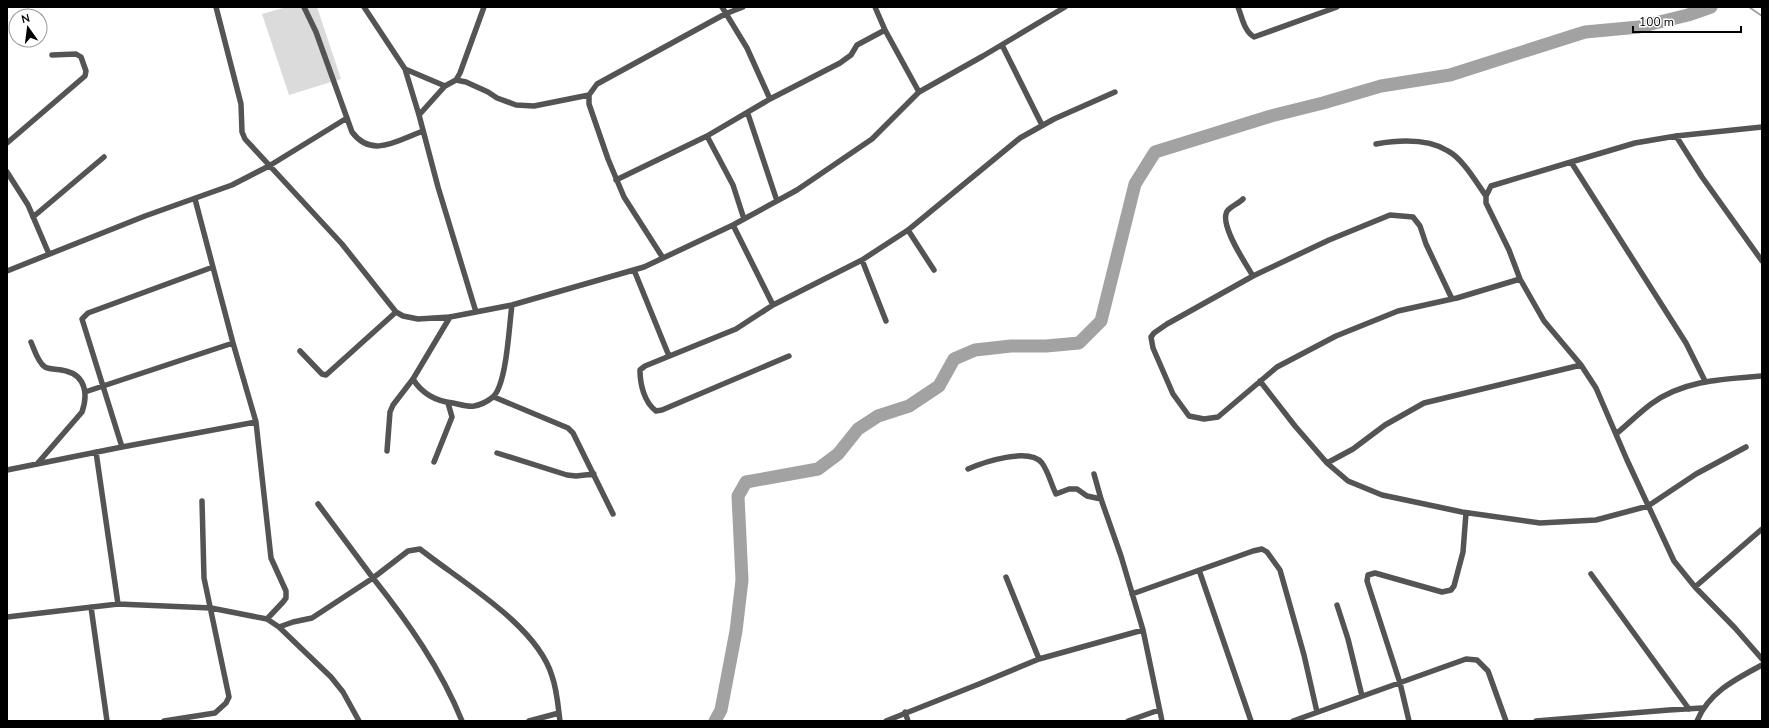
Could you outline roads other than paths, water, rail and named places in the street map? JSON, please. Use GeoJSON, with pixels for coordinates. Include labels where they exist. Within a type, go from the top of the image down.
{"type":"FeatureCollection","features":[{"type":"Feature","properties":{"kind":"street"},"geometry":{"type":"LineString","coordinates":[[216,7],[241,104],[242,132],[245,139],[333,233],[396,312],[403,316],[418,319],[450,317],[512,305],[634,270],[733,225],[797,190],[872,139],[919,92],[1065,7]]}},
{"type":"Feature","properties":{"kind":"street"},"geometry":{"type":"LineString","coordinates":[[304,7],[316,32],[352,132],[358,141],[370,146],[382,146],[423,130]]}},
{"type":"Feature","properties":{"kind":"street"},"geometry":{"type":"LineString","coordinates":[[364,7],[405,69],[420,115],[423,130],[476,312]]}},
{"type":"Feature","properties":{"kind":"street"},"geometry":{"type":"LineString","coordinates":[[420,115],[446,86],[456,80],[460,73],[484,7]]}},
{"type":"Feature","properties":{"kind":"street"},"geometry":{"type":"LineString","coordinates":[[722,7],[747,48],[770,99]]}},
{"type":"Feature","properties":{"kind":"street"},"geometry":{"type":"LineString","coordinates":[[663,258],[624,197],[616,180],[589,104],[589,95],[598,84],[725,14],[743,7]]}},
{"type":"Feature","properties":{"kind":"street"},"geometry":{"type":"LineString","coordinates":[[875,7],[885,30],[919,92]]}},
{"type":"Feature","properties":{"kind":"street"},"geometry":{"type":"LineString","coordinates":[[1238,7],[1246,29],[1249,34],[1254,37],[1337,7]]}},
{"type":"Feature","properties":{"kind":"street"},"geometry":{"type":"LineString","coordinates":[[616,180],[708,136],[748,114],[770,99],[840,63],[851,55],[858,45],[885,30]]}},
{"type":"Feature","properties":{"kind":"street"},"geometry":{"type":"LineString","coordinates":[[1002,45],[1042,125]]}},
{"type":"Feature","properties":{"kind":"street"},"geometry":{"type":"LineString","coordinates":[[7,143],[85,76],[86,71],[81,57],[76,54],[52,55]]}},
{"type":"Feature","properties":{"kind":"street"},"geometry":{"type":"LineString","coordinates":[[405,69],[446,86]]}},
{"type":"Feature","properties":{"kind":"street"},"geometry":{"type":"LineString","coordinates":[[456,80],[466,82],[488,92],[496,98],[516,105],[534,106],[589,95]]}},
{"type":"Feature","properties":{"kind":"street"},"geometry":{"type":"LineString","coordinates":[[789,356],[662,410],[656,411],[651,407],[644,394],[640,379],[640,370],[645,366],[736,329],[773,305],[862,260],[908,230],[1020,138],[1042,125],[1115,92]]}},
{"type":"Feature","properties":{"kind":"street"},"geometry":{"type":"LineString","coordinates":[[748,114],[777,201]]}},
{"type":"Feature","properties":{"kind":"street"},"geometry":{"type":"LineString","coordinates":[[7,271],[145,216],[232,185],[269,166],[347,118]]}},
{"type":"Feature","properties":{"kind":"street"},"geometry":{"type":"LineString","coordinates":[[1486,196],[1491,186],[1635,143],[1676,136],[1762,127]]}},
{"type":"Feature","properties":{"kind":"street"},"geometry":{"type":"LineString","coordinates":[[708,136],[733,185],[744,219]]}},
{"type":"Feature","properties":{"kind":"street"},"geometry":{"type":"LineString","coordinates":[[1676,136],[1702,177],[1762,261]]}},
{"type":"Feature","properties":{"kind":"street"},"geometry":{"type":"LineString","coordinates":[[1376,144],[1391,141],[1415,141],[1433,145],[1449,151],[1472,176],[1486,196],[1488,210],[1509,250],[1520,279],[1544,322],[1581,365],[1596,388],[1674,561],[1695,587],[1735,628],[1762,659]]}},
{"type":"Feature","properties":{"kind":"street"},"geometry":{"type":"LineString","coordinates":[[33,217],[104,157]]}},
{"type":"Feature","properties":{"kind":"street"},"geometry":{"type":"LineString","coordinates":[[1571,162],[1686,343],[1705,381]]}},
{"type":"Feature","properties":{"kind":"street"},"geometry":{"type":"LineString","coordinates":[[7,172],[33,217],[49,254]]}},
{"type":"Feature","properties":{"kind":"street"},"geometry":{"type":"LineString","coordinates":[[195,199],[233,343],[256,422],[271,558],[286,591],[286,598],[267,619]]}},
{"type":"Feature","properties":{"kind":"street"},"geometry":{"type":"LineString","coordinates":[[1243,199],[1227,211],[1225,218],[1227,228],[1253,276]]}},
{"type":"Feature","properties":{"kind":"street"},"geometry":{"type":"LineString","coordinates":[[1452,299],[1426,244],[1420,226],[1413,217],[1401,215],[1390,216],[1329,240],[1253,276],[1167,324],[1154,333],[1151,337],[1153,348],[1173,394],[1189,416],[1204,419],[1218,417],[1277,367],[1336,336],[1398,311],[1452,299],[1520,279]]}},
{"type":"Feature","properties":{"kind":"street"},"geometry":{"type":"LineString","coordinates":[[733,225],[773,305]]}},
{"type":"Feature","properties":{"kind":"street"},"geometry":{"type":"LineString","coordinates":[[908,230],[934,270]]}},
{"type":"Feature","properties":{"kind":"street"},"geometry":{"type":"LineString","coordinates":[[862,260],[886,321]]}},
{"type":"Feature","properties":{"kind":"street"},"geometry":{"type":"LineString","coordinates":[[122,446],[82,319],[88,313],[213,267]]}},
{"type":"Feature","properties":{"kind":"street"},"geometry":{"type":"LineString","coordinates":[[634,270],[669,356]]}},
{"type":"Feature","properties":{"kind":"street"},"geometry":{"type":"LineString","coordinates":[[413,379],[421,391],[427,395],[448,403],[472,406],[479,405],[494,396],[500,385],[504,369],[512,305]]}},
{"type":"Feature","properties":{"kind":"street"},"geometry":{"type":"LineString","coordinates":[[300,351],[322,374],[326,375],[396,312]]}},
{"type":"Feature","properties":{"kind":"street"},"geometry":{"type":"LineString","coordinates":[[387,451],[390,412],[413,379],[450,317]]}},
{"type":"Feature","properties":{"kind":"street"},"geometry":{"type":"LineString","coordinates":[[31,342],[42,364],[46,368],[67,371],[78,377],[86,392],[82,412],[37,464]]}},
{"type":"Feature","properties":{"kind":"street"},"geometry":{"type":"LineString","coordinates":[[86,392],[233,343]]}},
{"type":"Feature","properties":{"kind":"street"},"geometry":{"type":"LineString","coordinates":[[1327,463],[1353,449],[1385,425],[1424,402],[1581,365]]}},
{"type":"Feature","properties":{"kind":"street"},"geometry":{"type":"LineString","coordinates":[[1616,434],[1651,404],[1678,389],[1705,381],[1762,376]]}},
{"type":"Feature","properties":{"kind":"street"},"geometry":{"type":"LineString","coordinates":[[1260,381],[1327,463],[1348,481],[1382,494],[1466,513],[1540,523],[1596,520],[1648,506],[1703,470],[1746,447]]}},
{"type":"Feature","properties":{"kind":"street"},"geometry":{"type":"LineString","coordinates":[[494,396],[568,428],[573,434],[594,474],[613,514]]}},
{"type":"Feature","properties":{"kind":"street"},"geometry":{"type":"LineString","coordinates":[[434,462],[452,417],[448,403]]}},
{"type":"Feature","properties":{"kind":"street"},"geometry":{"type":"LineString","coordinates":[[7,470],[122,446],[256,422]]}},
{"type":"Feature","properties":{"kind":"street"},"geometry":{"type":"LineString","coordinates":[[96,452],[118,604]]}},
{"type":"Feature","properties":{"kind":"street"},"geometry":{"type":"LineString","coordinates":[[497,453],[567,475],[576,476],[594,474]]}},
{"type":"Feature","properties":{"kind":"street"},"geometry":{"type":"LineString","coordinates":[[968,469],[985,462],[1023,456],[1032,457],[1041,462],[1049,476],[1056,494],[1068,489],[1077,489],[1087,496],[1101,498]]}},
{"type":"Feature","properties":{"kind":"street"},"geometry":{"type":"LineString","coordinates":[[1094,474],[1143,630],[1162,721]]}},
{"type":"Feature","properties":{"kind":"street"},"geometry":{"type":"LineString","coordinates":[[164,721],[215,713],[226,703],[229,696],[204,578],[202,502]]}},
{"type":"Feature","properties":{"kind":"street"},"geometry":{"type":"LineString","coordinates":[[318,504],[412,631],[438,670],[453,699],[462,721]]}},
{"type":"Feature","properties":{"kind":"street"},"geometry":{"type":"LineString","coordinates":[[1409,721],[1400,683],[1367,577],[1368,575],[1375,573],[1442,592],[1452,590],[1464,552],[1466,513]]}},
{"type":"Feature","properties":{"kind":"street"},"geometry":{"type":"LineString","coordinates":[[1695,587],[1762,529]]}},
{"type":"Feature","properties":{"kind":"street"},"geometry":{"type":"LineString","coordinates":[[279,627],[312,618],[373,578],[408,551],[420,549],[447,571],[501,609],[536,646],[543,655],[552,675],[560,721]]}},
{"type":"Feature","properties":{"kind":"street"},"geometry":{"type":"LineString","coordinates":[[1132,594],[1253,551],[1262,549],[1267,552],[1280,570],[1304,655],[1317,712]]}},
{"type":"Feature","properties":{"kind":"street"},"geometry":{"type":"LineString","coordinates":[[1199,570],[1251,721]]}},
{"type":"Feature","properties":{"kind":"street"},"geometry":{"type":"LineString","coordinates":[[1591,574],[1689,709]]}},
{"type":"Feature","properties":{"kind":"street"},"geometry":{"type":"LineString","coordinates":[[1006,577],[1039,659]]}},
{"type":"Feature","properties":{"kind":"street"},"geometry":{"type":"LineString","coordinates":[[7,617],[118,604],[211,608],[267,619],[279,627],[331,677],[342,692],[359,721]]}},
{"type":"Feature","properties":{"kind":"street"},"geometry":{"type":"LineString","coordinates":[[1337,605],[1348,639],[1362,696]]}},
{"type":"Feature","properties":{"kind":"street"},"geometry":{"type":"LineString","coordinates":[[91,607],[107,721]]}},
{"type":"Feature","properties":{"kind":"street"},"geometry":{"type":"LineString","coordinates":[[886,721],[905,712],[1039,659],[1143,630]]}},
{"type":"Feature","properties":{"kind":"street"},"geometry":{"type":"LineString","coordinates":[[1293,721],[1466,659],[1478,660],[1488,671],[1506,721]]}},
{"type":"Feature","properties":{"kind":"street"},"geometry":{"type":"LineString","coordinates":[[1697,721],[1702,708],[1724,686],[1762,665]]}},
{"type":"Feature","properties":{"kind":"street"},"geometry":{"type":"LineString","coordinates":[[1536,721],[1702,708]]}},
{"type":"Feature","properties":{"kind":"street"},"geometry":{"type":"LineString","coordinates":[[1128,721],[1159,710]]}},
{"type":"Feature","properties":{"kind":"street"},"geometry":{"type":"LineString","coordinates":[[905,712],[908,721]]}},
{"type":"Feature","properties":{"kind":"street"},"geometry":{"type":"LineString","coordinates":[[529,721],[559,713]]}},
{"type":"Feature","properties":{"kind":"waterway"},"geometry":{"type":"LineString","coordinates":[[715,721],[721,710],[736,631],[742,580],[738,496],[746,482],[818,469],[838,454],[858,429],[878,416],[909,406],[939,386],[954,359],[975,350],[1011,346],[1046,346],[1079,343],[1101,321],[1135,184],[1155,152],[1271,116],[1381,86],[1450,75],[1585,32],[1639,27],[1688,15],[1711,7]]}},
{"type":"Feature","properties":{"kind":"waterway"},"geometry":{"type":"LineString","coordinates":[[1749,7],[1762,16]]}}]}
